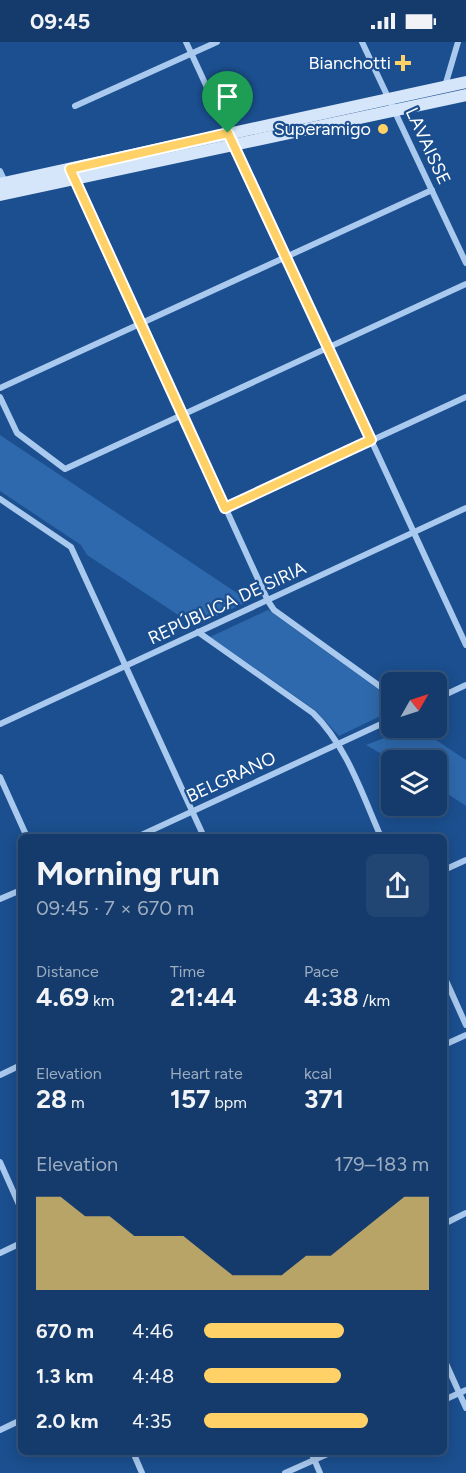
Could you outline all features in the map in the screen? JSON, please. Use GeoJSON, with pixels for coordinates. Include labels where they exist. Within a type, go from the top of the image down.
{"type":"FeatureCollection","features":[{"type":"Feature","properties":{"kind":"main road"},"geometry":{"type":"LineString","coordinates":[[73,174],[228,133],[466,82]]}},
{"type":"Feature","properties":{"kind":"main road"},"geometry":{"type":"LineString","coordinates":[[3,185],[234,145],[466,95]]}},
{"type":"Feature","properties":{"kind":"street"},"geometry":{"type":"LineString","coordinates":[[186,42],[466,645]]}},
{"type":"Feature","properties":{"kind":"street"},"geometry":{"type":"LineString","coordinates":[[75,106],[217,42]]}},
{"type":"Feature","properties":{"kind":"street","name":"LAVAISSE"},"geometry":{"type":"LineString","coordinates":[[362,42],[466,263]]}},
{"type":"Feature","properties":{"kind":"street"},"geometry":{"type":"LineString","coordinates":[[441,101],[458,42]]}},
{"type":"Feature","properties":{"kind":"street"},"geometry":{"type":"LineString","coordinates":[[73,174],[268,601],[274,610],[381,687]]}},
{"type":"Feature","properties":{"kind":"street"},"geometry":{"type":"LineString","coordinates":[[0,388],[432,190]]}},
{"type":"Feature","properties":{"kind":"street"},"geometry":{"type":"LineString","coordinates":[[0,397],[17,434],[65,469],[466,284]]}},
{"type":"Feature","properties":{"kind":"street"},"geometry":{"type":"LineString","coordinates":[[225,508],[466,397]]}},
{"type":"Feature","properties":{"kind":"street"},"geometry":{"type":"LineString","coordinates":[[0,499],[71,547],[203,834]]}},
{"type":"Feature","properties":{"kind":"street","name":"REPÚBLICA DE SIRIA"},"geometry":{"type":"LineString","coordinates":[[0,724],[466,508]]}},
{"type":"Feature","properties":{"kind":"street"},"geometry":{"type":"LineString","coordinates":[[198,632],[313,713],[339,743],[380,834]]}},
{"type":"Feature","properties":{"kind":"street"},"geometry":{"type":"LineString","coordinates":[[447,694],[466,685]]}},
{"type":"Feature","properties":{"kind":"street","name":"BELGRANO"},"geometry":{"type":"LineString","coordinates":[[144,834],[381,724]]}},
{"type":"Feature","properties":{"kind":"street"},"geometry":{"type":"LineString","coordinates":[[0,777],[26,834]]}},
{"type":"Feature","properties":{"kind":"street"},"geometry":{"type":"LineString","coordinates":[[447,869],[466,860]]}},
{"type":"Feature","properties":{"kind":"street"},"geometry":{"type":"LineString","coordinates":[[0,899],[18,891]]}},
{"type":"Feature","properties":{"kind":"street"},"geometry":{"type":"LineString","coordinates":[[447,983],[466,1025]]}},
{"type":"Feature","properties":{"kind":"street"},"geometry":{"type":"LineString","coordinates":[[447,1044],[466,1035]]}},
{"type":"Feature","properties":{"kind":"street"},"geometry":{"type":"LineString","coordinates":[[0,1075],[18,1066]]}},
{"type":"Feature","properties":{"kind":"street"},"geometry":{"type":"LineString","coordinates":[[0,1162],[18,1202]]}},
{"type":"Feature","properties":{"kind":"street"},"geometry":{"type":"LineString","coordinates":[[447,1222],[466,1213]]}},
{"type":"Feature","properties":{"kind":"street"},"geometry":{"type":"LineString","coordinates":[[0,1253],[18,1244]]}},
{"type":"Feature","properties":{"kind":"street"},"geometry":{"type":"LineString","coordinates":[[447,1364],[463,1391],[466,1408]]}},
{"type":"Feature","properties":{"kind":"street"},"geometry":{"type":"LineString","coordinates":[[447,1399],[463,1391]]}},
{"type":"Feature","properties":{"kind":"street"},"geometry":{"type":"LineString","coordinates":[[0,1430],[18,1421]]}},
{"type":"Feature","properties":{"kind":"street"},"geometry":{"type":"LineString","coordinates":[[134,1455],[142,1473]]}},
{"type":"Feature","properties":{"kind":"street"},"geometry":{"type":"LineString","coordinates":[[312,1455],[320,1473]]}},
{"type":"Feature","properties":{"kind":"street"},"geometry":{"type":"LineString","coordinates":[[285,1473],[325,1455]]}},
{"type":"Feature","properties":{"kind":"shaded area"},"geometry":{"type":"Polygon","coordinates":[[[0,435],[249,601],[195,626],[87,555],[81,545],[0,491],[0,435]]]}},
{"type":"Feature","properties":{"kind":"shaded area"},"geometry":{"type":"Polygon","coordinates":[[[268,610],[381,691],[381,716],[339,736],[315,710],[210,637],[268,610]]]}},
{"type":"Feature","properties":{"kind":"shaded area"},"geometry":{"type":"Polygon","coordinates":[[[384,738],[433,738],[466,760],[466,806],[447,794],[447,750],[381,750],[381,754],[366,745],[384,738]]]}},
{"type":"Feature","properties":{"kind":"place","name":"Bianchotti"},"geometry":{"type":"Point","coordinates":[403,63]}},
{"type":"Feature","properties":{"kind":"place","name":"Superamigo"},"geometry":{"type":"Point","coordinates":[383,129]}},
{"type":"Feature","properties":{"kind":"route"},"geometry":{"type":"LineString","coordinates":[[228,133],[371,440],[225,508],[184,413],[70,169],[228,133]]}}]}
